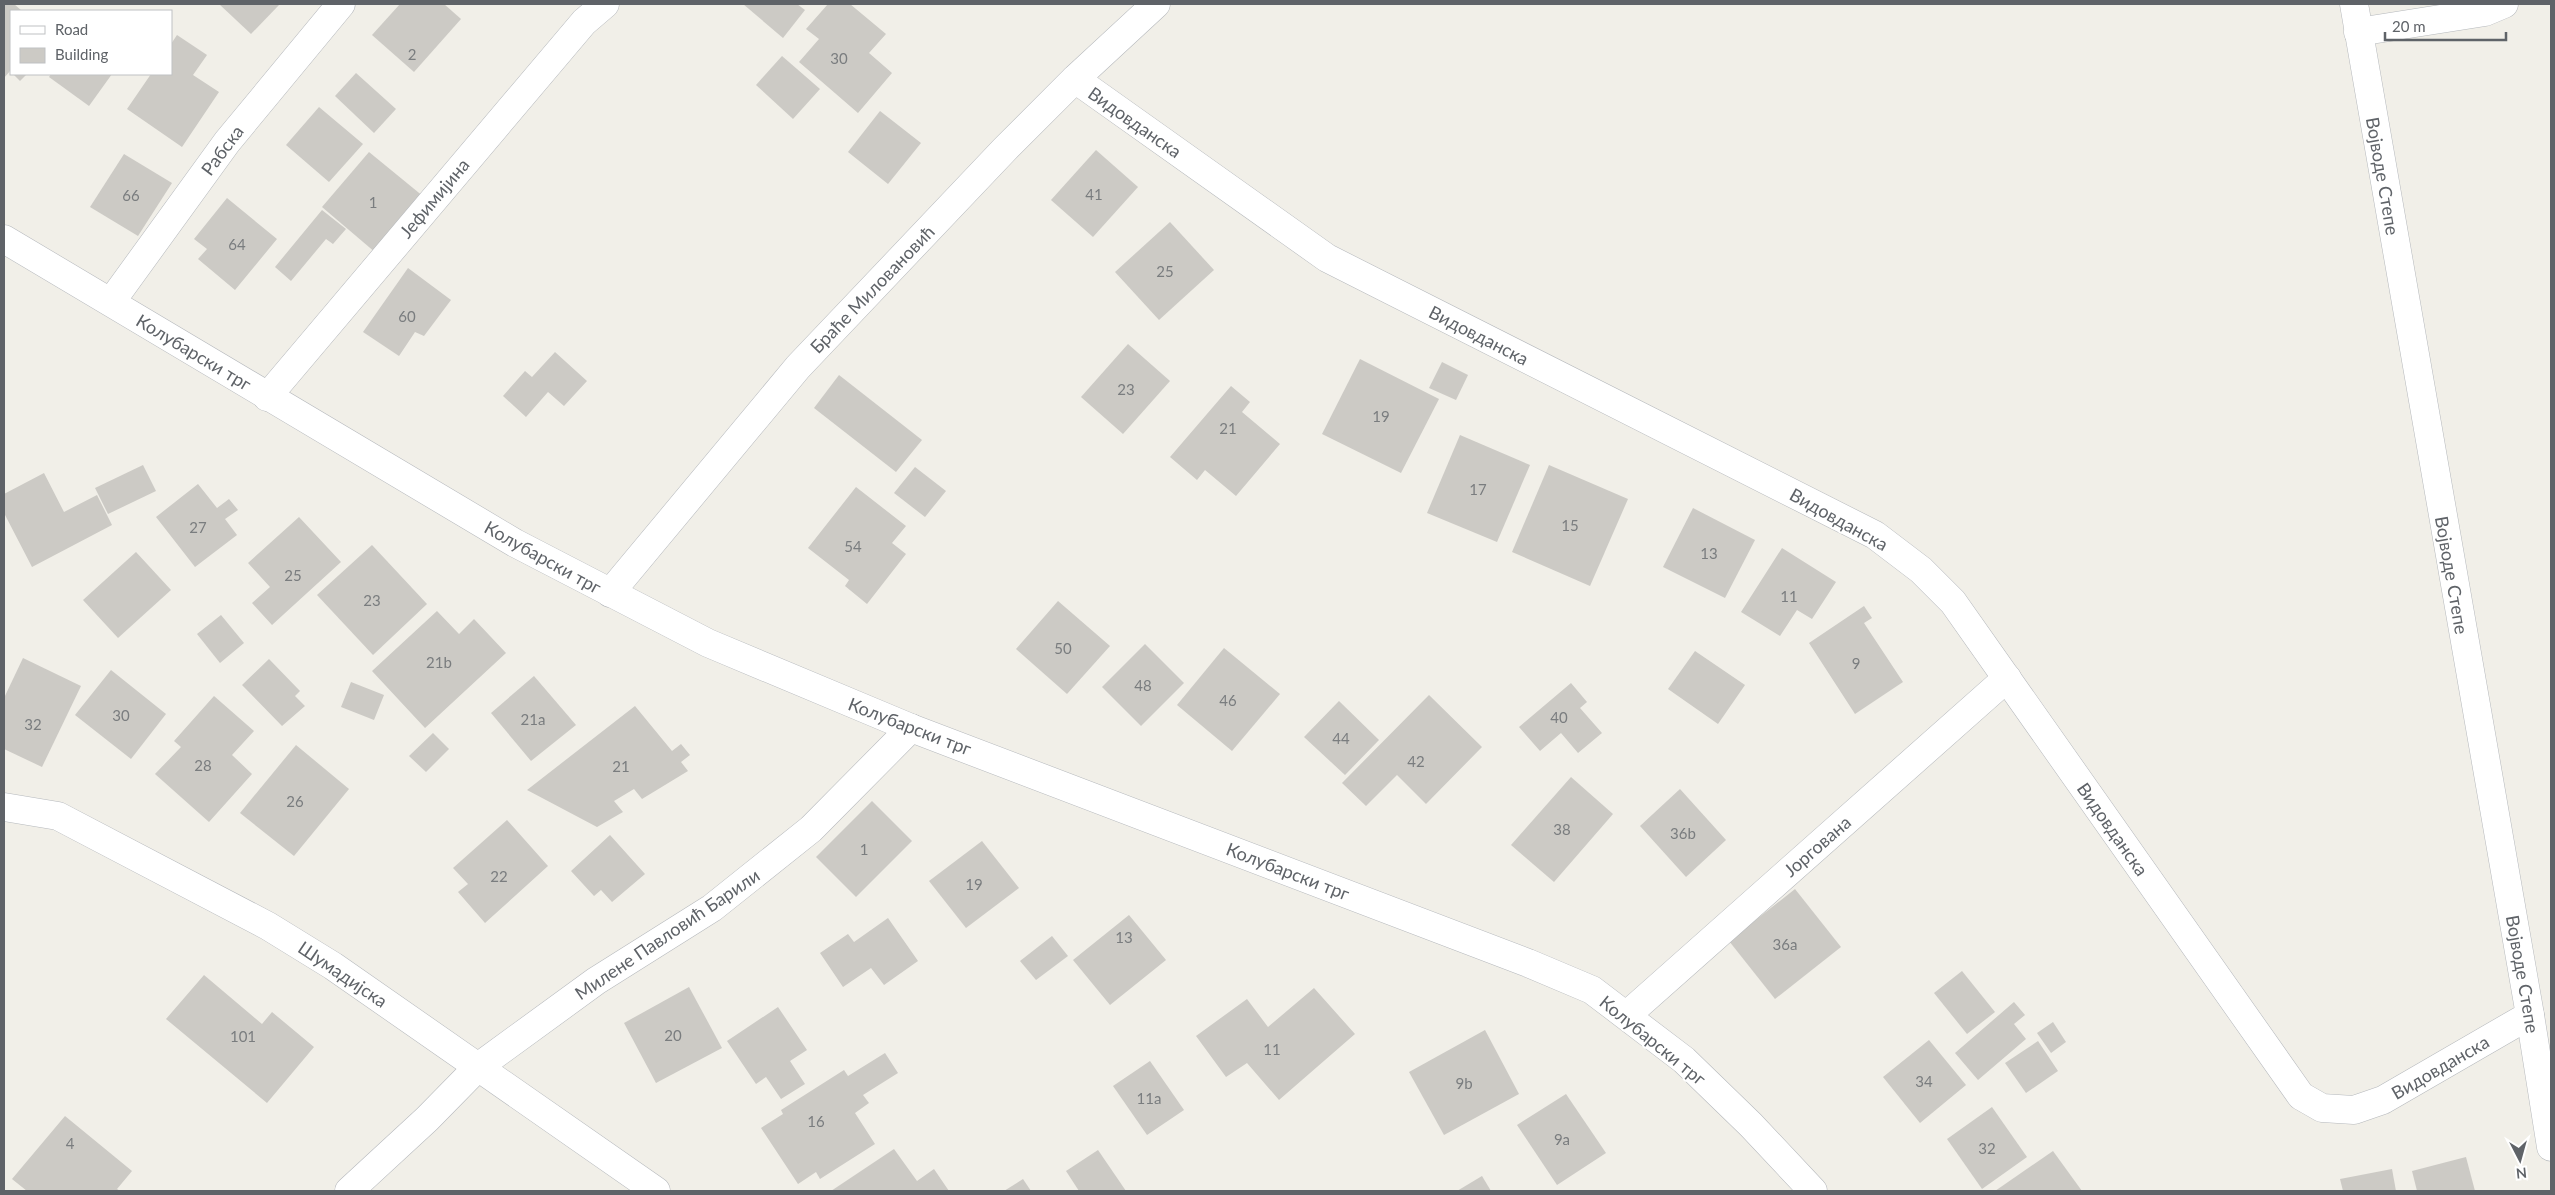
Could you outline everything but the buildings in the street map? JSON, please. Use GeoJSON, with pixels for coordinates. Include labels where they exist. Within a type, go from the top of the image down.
{"type":"FeatureCollection","features":[{"type":"Feature","properties":{"kind":"street","name":"Рабска"},"geometry":{"type":"LineString","coordinates":[[111,302],[227,142],[341,4]]}},
{"type":"Feature","properties":{"kind":"street","name":"Јефимијина"},"geometry":{"type":"LineString","coordinates":[[267,397],[577,29],[605,4]]}},
{"type":"Feature","properties":{"kind":"street","name":"Браће Миловановић"},"geometry":{"type":"LineString","coordinates":[[610,593],[798,367],[1005,149],[1075,79],[1156,4]]}},
{"type":"Feature","properties":{"kind":"street","name":"Војводе Степе"},"geometry":{"type":"LineString","coordinates":[[2354,4],[2530,1015],[2551,1147]]}},
{"type":"Feature","properties":{"kind":"street"},"geometry":{"type":"LineString","coordinates":[[2358,32],[2485,12],[2504,4]]}},
{"type":"Feature","properties":{"kind":"street","name":"Видовданска"},"geometry":{"type":"LineString","coordinates":[[1075,79],[1327,258],[1875,535],[1921,570],[1953,602],[2301,1096],[2322,1108],[2354,1110],[2383,1100],[2530,1015]]}},
{"type":"Feature","properties":{"kind":"street","name":"Колубарски трг"},"geometry":{"type":"LineString","coordinates":[[4,239],[515,543],[708,643],[911,728],[1528,963],[1592,990],[1684,1060],[1752,1125],[1814,1191]]}},
{"type":"Feature","properties":{"kind":"street","name":"Јоргована"},"geometry":{"type":"LineString","coordinates":[[1627,1015],[2007,678]]}},
{"type":"Feature","properties":{"kind":"street","name":"Милене Павловић Барили"},"geometry":{"type":"LineString","coordinates":[[349,1191],[427,1119],[478,1067],[596,981],[712,908],[758,873],[811,829],[911,728]]}},
{"type":"Feature","properties":{"kind":"street","name":"Шумадијска"},"geometry":{"type":"LineString","coordinates":[[4,807],[58,816],[268,926],[333,966],[656,1191]]}}]}
